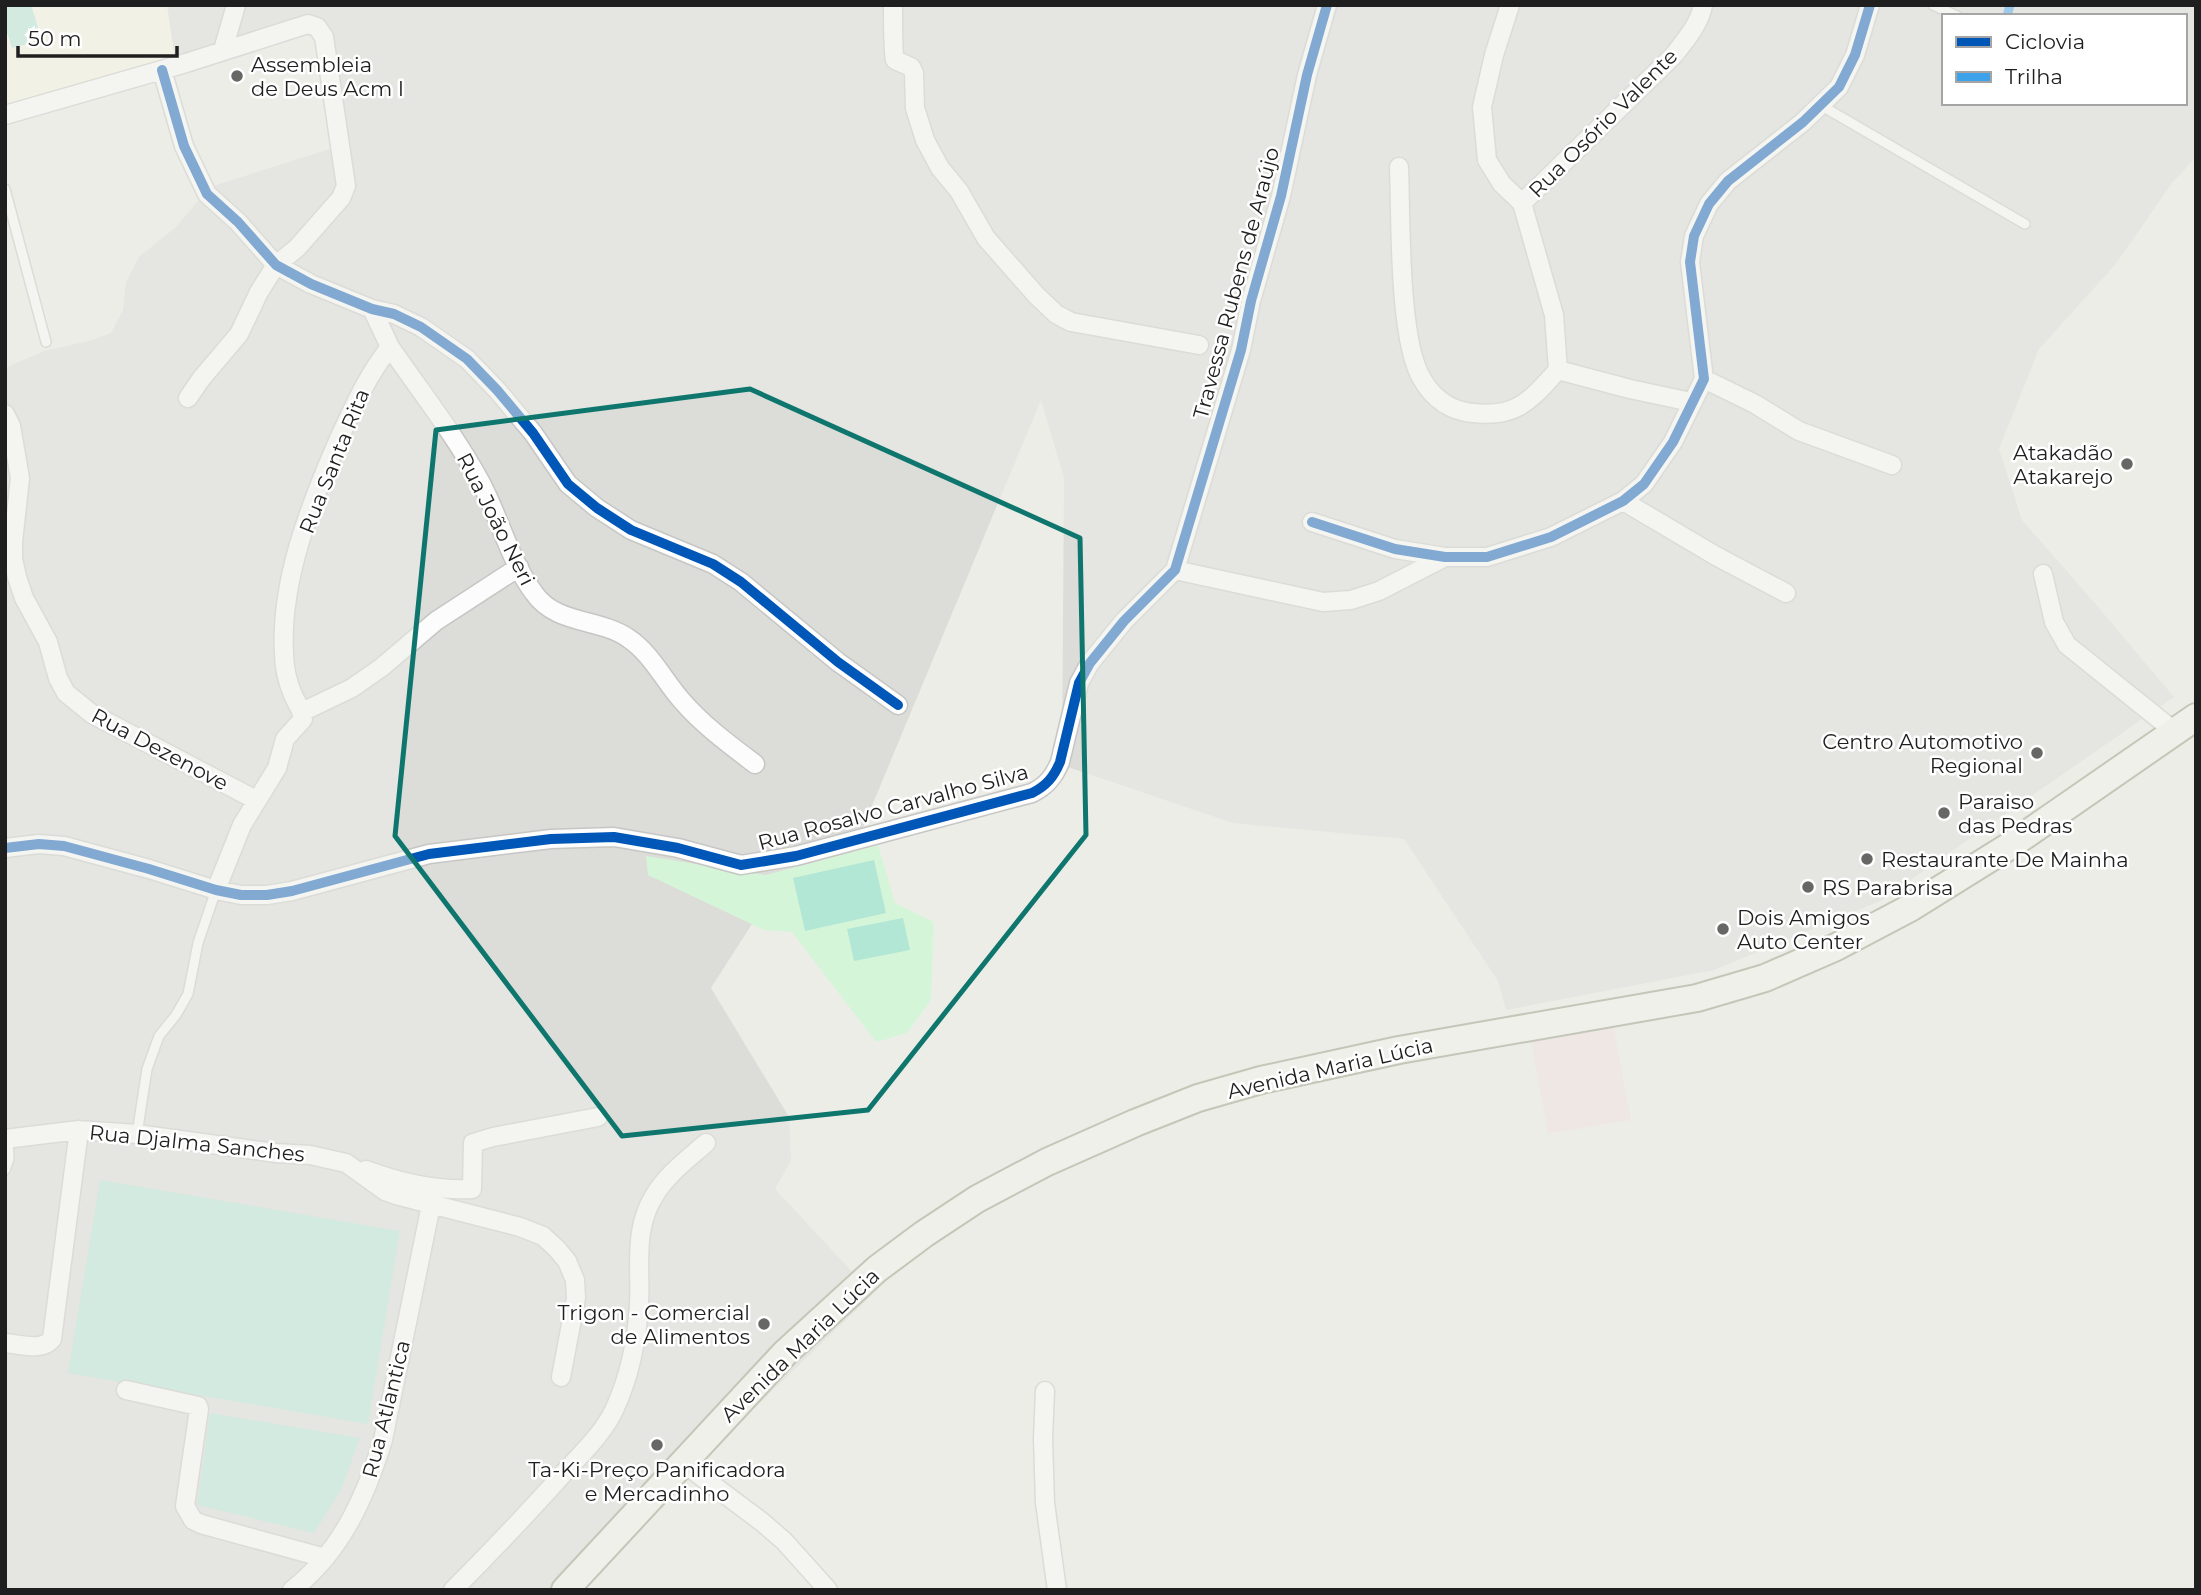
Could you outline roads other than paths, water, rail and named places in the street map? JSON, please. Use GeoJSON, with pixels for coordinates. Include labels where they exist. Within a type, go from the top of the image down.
{"type":"FeatureCollection","features":[{"type":"Feature","properties":{"kind":"main road","name":"Avenida Maria Lúcia"},"geometry":{"type":"LineString","coordinates":[[565,1590],[785,1353],[877,1269],[977,1199],[1046,1162],[1198,1098],[1261,1080],[1399,1050],[1697,998],[1765,978],[1836,947],[1910,908],[2008,847],[2185,724]]}},
{"type":"Feature","properties":{"kind":"street"},"geometry":{"type":"LineString","coordinates":[[223,50],[236,5]]}},
{"type":"Feature","properties":{"kind":"street"},"geometry":{"type":"LineString","coordinates":[[893,5],[893,54],[895,60],[911,67],[914,73],[915,108],[925,140],[986,238],[1036,295],[1056,314],[1071,322],[1199,345]]}},
{"type":"Feature","properties":{"kind":"street","name":"Travessa Rubens de Araújo"},"geometry":{"type":"LineString","coordinates":[[1175,570],[1241,350],[1251,301],[1281,196],[1307,75],[1327,5]]}},
{"type":"Feature","properties":{"kind":"street"},"geometry":{"type":"LineString","coordinates":[[1399,167],[1405,306],[1413,360],[1421,379],[1438,400],[1462,412],[1501,414],[1514,410],[1532,398],[1558,370],[1554,315],[1522,203],[1502,184],[1487,160],[1482,107],[1494,55],[1510,5]]}},
{"type":"Feature","properties":{"kind":"street","name":"Rua Osório Valente"},"geometry":{"type":"LineString","coordinates":[[1522,203],[1673,56],[1688,37],[1703,5]]}},
{"type":"Feature","properties":{"kind":"street"},"geometry":{"type":"LineString","coordinates":[[1312,522],[1395,550],[1445,557],[1487,557],[1551,537],[1623,501],[1644,484],[1673,442],[1704,379],[1690,262],[1695,236],[1709,204],[1728,181],[1822,106],[1839,87],[1855,55],[1870,5]]}},
{"type":"Feature","properties":{"kind":"street"},"geometry":{"type":"LineString","coordinates":[[5,115],[308,24],[317,27],[324,37],[346,186],[341,198],[297,247],[276,265],[258,292],[239,334],[188,398]]}},
{"type":"Feature","properties":{"kind":"street"},"geometry":{"type":"LineString","coordinates":[[162,70],[184,146],[207,194],[238,222],[276,265],[311,284],[372,309],[394,314],[421,327],[467,359],[533,433],[568,484],[597,508],[632,530],[713,564],[741,582],[838,662],[898,705]]}},
{"type":"Feature","properties":{"kind":"street"},"geometry":{"type":"LineString","coordinates":[[372,309],[390,347]]}},
{"type":"Feature","properties":{"kind":"street","name":"Rua João Neri"},"geometry":{"type":"LineString","coordinates":[[390,347],[455,438],[498,516],[519,567],[534,594],[545,606],[560,614],[614,630],[628,638],[643,650],[697,718],[755,764]]}},
{"type":"Feature","properties":{"kind":"street","name":"Rua Santa Rita"},"geometry":{"type":"LineString","coordinates":[[302,712],[290,686],[284,656],[288,593],[306,520],[323,475],[355,400],[390,347]]}},
{"type":"Feature","properties":{"kind":"street"},"geometry":{"type":"LineString","coordinates":[[1558,370],[1691,402]]}},
{"type":"Feature","properties":{"kind":"street"},"geometry":{"type":"LineString","coordinates":[[1704,379],[1755,404],[1799,431],[1892,465]]}},
{"type":"Feature","properties":{"kind":"street","name":"Rua Dezenove"},"geometry":{"type":"LineString","coordinates":[[5,414],[11,426],[20,478],[13,559],[24,598],[48,642],[58,678],[66,693],[92,714],[256,800]]}},
{"type":"Feature","properties":{"kind":"street"},"geometry":{"type":"LineString","coordinates":[[1623,501],[1716,556],[1786,593]]}},
{"type":"Feature","properties":{"kind":"street"},"geometry":{"type":"LineString","coordinates":[[1175,570],[1323,602],[1350,600],[1379,591],[1445,557]]}},
{"type":"Feature","properties":{"kind":"street"},"geometry":{"type":"LineString","coordinates":[[216,890],[227,859],[256,800],[276,768],[285,738],[303,719],[302,712],[352,688],[382,667],[436,621],[519,567]]}},
{"type":"Feature","properties":{"kind":"street","name":"Rua Rosalvo Carvalho Silva"},"geometry":{"type":"LineString","coordinates":[[7,846],[64,846],[241,895],[292,891],[429,853],[551,839],[614,837],[678,848],[741,865],[796,856],[1032,793],[1044,787],[1056,771],[1079,683],[1090,663],[1124,621],[1175,570]]}},
{"type":"Feature","properties":{"kind":"street"},"geometry":{"type":"LineString","coordinates":[[2043,574],[2054,622],[2067,645],[2185,724]]}},
{"type":"Feature","properties":{"kind":"street","name":"Rua Djalma Sanches"},"geometry":{"type":"LineString","coordinates":[[7,1139],[79,1130],[137,1134],[275,1153],[310,1154],[404,1183],[449,1190],[472,1189],[473,1143],[598,1117]]}},
{"type":"Feature","properties":{"kind":"street"},"geometry":{"type":"LineString","coordinates":[[5,1343],[41,1347],[52,1339],[79,1130]]}},
{"type":"Feature","properties":{"kind":"street"},"geometry":{"type":"LineString","coordinates":[[453,1590],[591,1443],[614,1410],[626,1381],[635,1342],[639,1304],[639,1238],[644,1218],[654,1195],[670,1175],[706,1143]]}},
{"type":"Feature","properties":{"kind":"street","name":"Rua Djalma Sanches"},"geometry":{"type":"LineString","coordinates":[[346,1163],[384,1191],[520,1227],[543,1236],[567,1261],[575,1280],[576,1298],[561,1377]]}},
{"type":"Feature","properties":{"kind":"street","name":"Rua Atlantica"},"geometry":{"type":"LineString","coordinates":[[292,1590],[325,1558],[359,1507],[383,1440],[431,1205]]}},
{"type":"Feature","properties":{"kind":"street"},"geometry":{"type":"LineString","coordinates":[[125,1390],[193,1403],[200,1409],[185,1506],[193,1520],[325,1558]]}},
{"type":"Feature","properties":{"kind":"street"},"geometry":{"type":"LineString","coordinates":[[1045,1391],[1045,1503],[1057,1590]]}},
{"type":"Feature","properties":{"kind":"street"},"geometry":{"type":"LineString","coordinates":[[682,1462],[770,1528],[828,1590]]}},
{"type":"Feature","properties":{"kind":"lane"},"geometry":{"type":"LineString","coordinates":[[1933,5],[1952,14]]}},
{"type":"Feature","properties":{"kind":"lane"},"geometry":{"type":"LineString","coordinates":[[1822,106],[2025,224]]}},
{"type":"Feature","properties":{"kind":"lane"},"geometry":{"type":"LineString","coordinates":[[5,189],[46,342]]}},
{"type":"Feature","properties":{"kind":"lane"},"geometry":{"type":"LineString","coordinates":[[137,1134],[149,1062],[159,1036],[188,994],[198,943],[216,890]]}},
{"type":"Feature","properties":{"kind":"lane"},"geometry":{"type":"LineString","coordinates":[[5,1170],[9,1159],[7,1139]]}},
{"type":"Feature","properties":{"kind":"place","name":"Assembleia de Deus Acm I"},"geometry":{"type":"Point","coordinates":[237,76]}},
{"type":"Feature","properties":{"kind":"place","name":"Atakadão Atakarejo"},"geometry":{"type":"Point","coordinates":[2127,464]}},
{"type":"Feature","properties":{"kind":"place","name":"Centro Automotivo Regional"},"geometry":{"type":"Point","coordinates":[2037,753]}},
{"type":"Feature","properties":{"kind":"place","name":"Paraiso das Pedras"},"geometry":{"type":"Point","coordinates":[1944,813]}},
{"type":"Feature","properties":{"kind":"place","name":"Restaurante De Mainha"},"geometry":{"type":"Point","coordinates":[1867,859]}},
{"type":"Feature","properties":{"kind":"place","name":"RS Parabrisa"},"geometry":{"type":"Point","coordinates":[1808,887]}},
{"type":"Feature","properties":{"kind":"place","name":"Dois Amigos Auto Center"},"geometry":{"type":"Point","coordinates":[1723,929]}},
{"type":"Feature","properties":{"kind":"place","name":"Trigon - Comercial de Alimentos"},"geometry":{"type":"Point","coordinates":[764,1324]}},
{"type":"Feature","properties":{"kind":"place","name":"Ta-Ki-Preço Panificadora e Mercadinho"},"geometry":{"type":"Point","coordinates":[657,1445]}}]}
